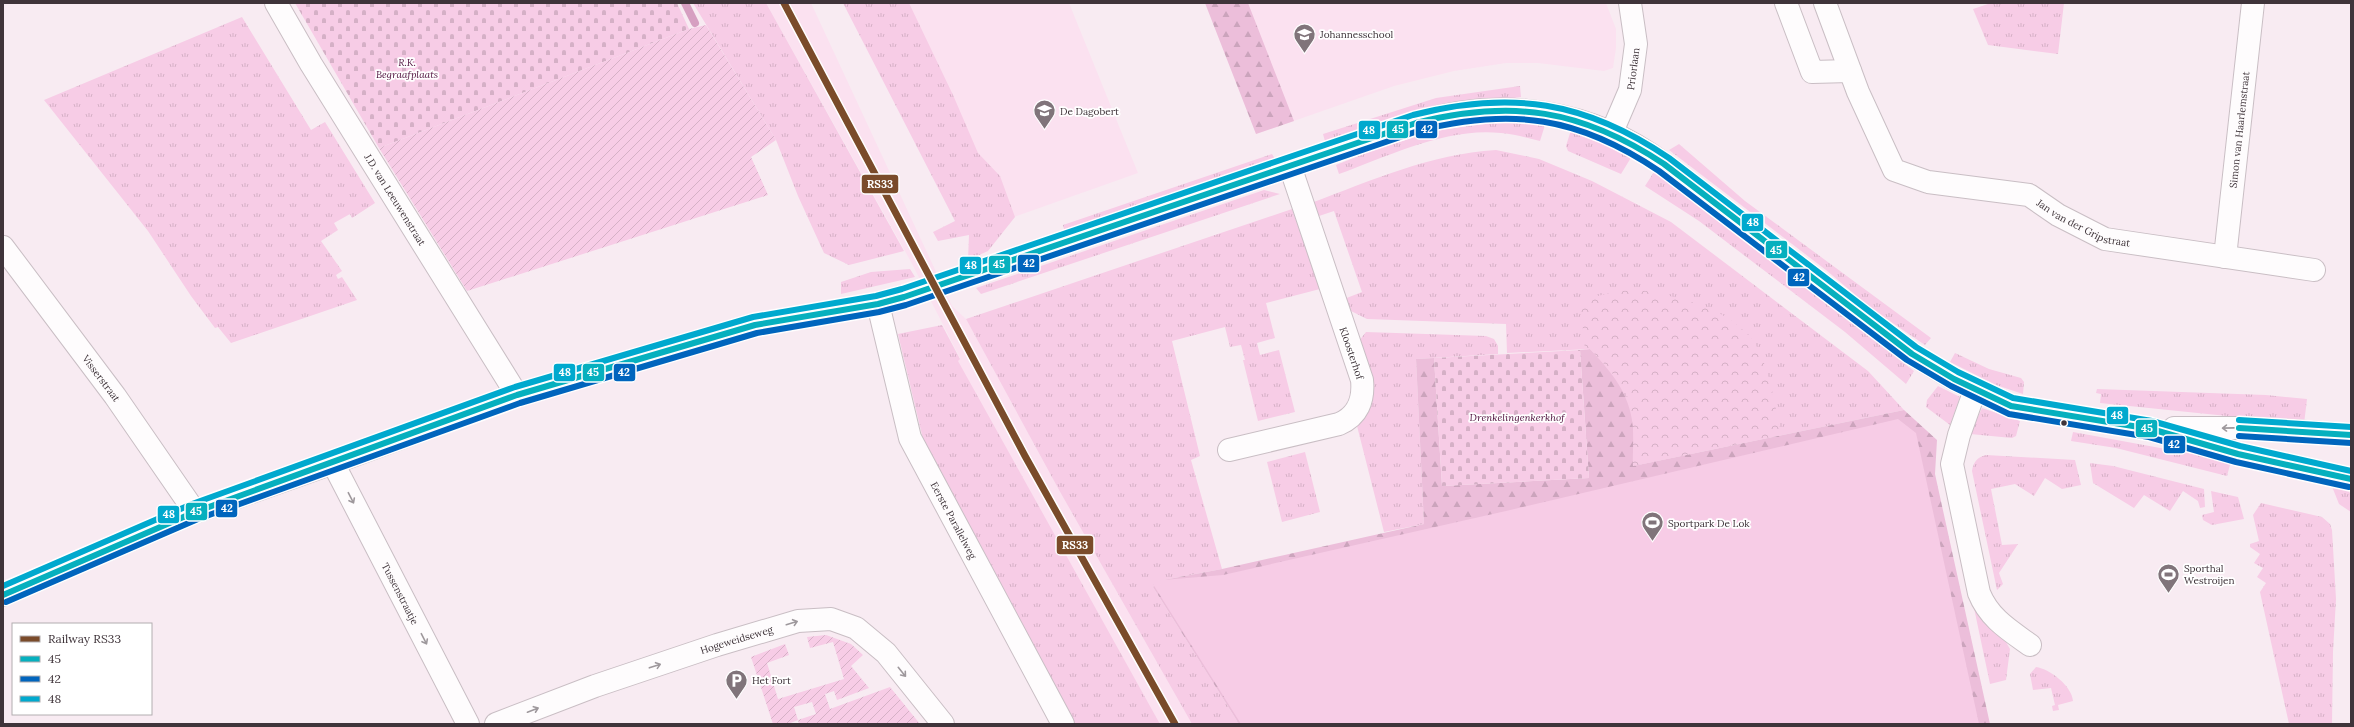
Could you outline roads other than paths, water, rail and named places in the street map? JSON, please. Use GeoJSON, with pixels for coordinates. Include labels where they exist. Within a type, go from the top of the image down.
{"type":"FeatureCollection","features":[{"type":"Feature","properties":{"kind":"street","name":"J.D. van Leeuwenstraat"},"geometry":{"type":"LineString","coordinates":[[276,3],[315,70],[517,395]]}},
{"type":"Feature","properties":{"kind":"street","name":"Priorlaan"},"geometry":{"type":"LineString","coordinates":[[1612,132],[1630,90],[1636,44],[1630,3]]}},
{"type":"Feature","properties":{"kind":"street"},"geometry":{"type":"LineString","coordinates":[[1786,3],[1812,72],[1850,71]]}},
{"type":"Feature","properties":{"kind":"street","name":"Jan van der Gripstraat"},"geometry":{"type":"LineString","coordinates":[[1825,3],[1850,71],[1894,170],[1928,182],[2029,195],[2058,215],[2105,239],[2314,270]]}},
{"type":"Feature","properties":{"kind":"street","name":"Simon van Haarlemstraat"},"geometry":{"type":"LineString","coordinates":[[2225,256],[2253,3]]}},
{"type":"Feature","properties":{"kind":"street"},"geometry":{"type":"LineString","coordinates":[[3,595],[195,512],[517,395],[755,325],[878,304],[1416,123],[1452,115],[1504,111],[1544,112],[1579,120],[1612,132],[1655,157],[1912,354],[1975,390],[2011,406],[2027,410],[2151,429],[2238,454],[2351,479]]}},
{"type":"Feature","properties":{"kind":"street","name":"Kloosterhof"},"geometry":{"type":"LineString","coordinates":[[1229,450],[1339,424],[1353,415],[1363,396],[1362,380],[1290,166]]}},
{"type":"Feature","properties":{"kind":"street","name":"Visserstraat"},"geometry":{"type":"LineString","coordinates":[[3,247],[115,396],[195,512]]}},
{"type":"Feature","properties":{"kind":"street","name":"Eerste Parallelweg"},"geometry":{"type":"LineString","coordinates":[[878,304],[910,438],[1063,724]]}},
{"type":"Feature","properties":{"kind":"street"},"geometry":{"type":"LineString","coordinates":[[1975,390],[1959,435],[1952,464],[1959,501],[1979,593],[1984,606],[1994,618],[2030,645]]}},
{"type":"Feature","properties":{"kind":"street"},"geometry":{"type":"LineString","coordinates":[[2151,429],[2247,428],[2351,435]]}},
{"type":"Feature","properties":{"kind":"street","name":"Tussenstraatje"},"geometry":{"type":"LineString","coordinates":[[333,463],[468,724]]}},
{"type":"Feature","properties":{"kind":"street","name":"Hogeweidseweg"},"geometry":{"type":"LineString","coordinates":[[496,724],[596,686],[717,646],[798,621],[831,618],[856,628],[886,652],[943,724]]}},
{"type":"Feature","properties":{"kind":"waterway"},"geometry":{"type":"LineString","coordinates":[[685,3],[695,23]]}},
{"type":"Feature","properties":{"kind":"rail line","name":"RS33"},"geometry":{"type":"LineString","coordinates":[[784,3],[1025,456],[1175,724]]}},
{"type":"Feature","properties":{"kind":"place","name":"Johannesschool"},"geometry":{"type":"Point","coordinates":[1304,54]}},
{"type":"Feature","properties":{"kind":"place","name":"De Dagobert"},"geometry":{"type":"Point","coordinates":[1044,130]}},
{"type":"Feature","properties":{"kind":"place","name":"Sportpark De Lok"},"geometry":{"type":"Point","coordinates":[1652,542]}},
{"type":"Feature","properties":{"kind":"place","name":"Sporthal Westroijen"},"geometry":{"type":"Point","coordinates":[2168,594]}},
{"type":"Feature","properties":{"kind":"place","name":"Het Fort"},"geometry":{"type":"Point","coordinates":[736,700]}},
{"type":"Feature","properties":{"kind":"park label","name":"R.K. Begraafplaats"},"geometry":{"type":"Point","coordinates":[407,68]}},
{"type":"Feature","properties":{"kind":"park label","name":"Drenkelingenkerkhof"},"geometry":{"type":"Point","coordinates":[1517,417]}}]}
